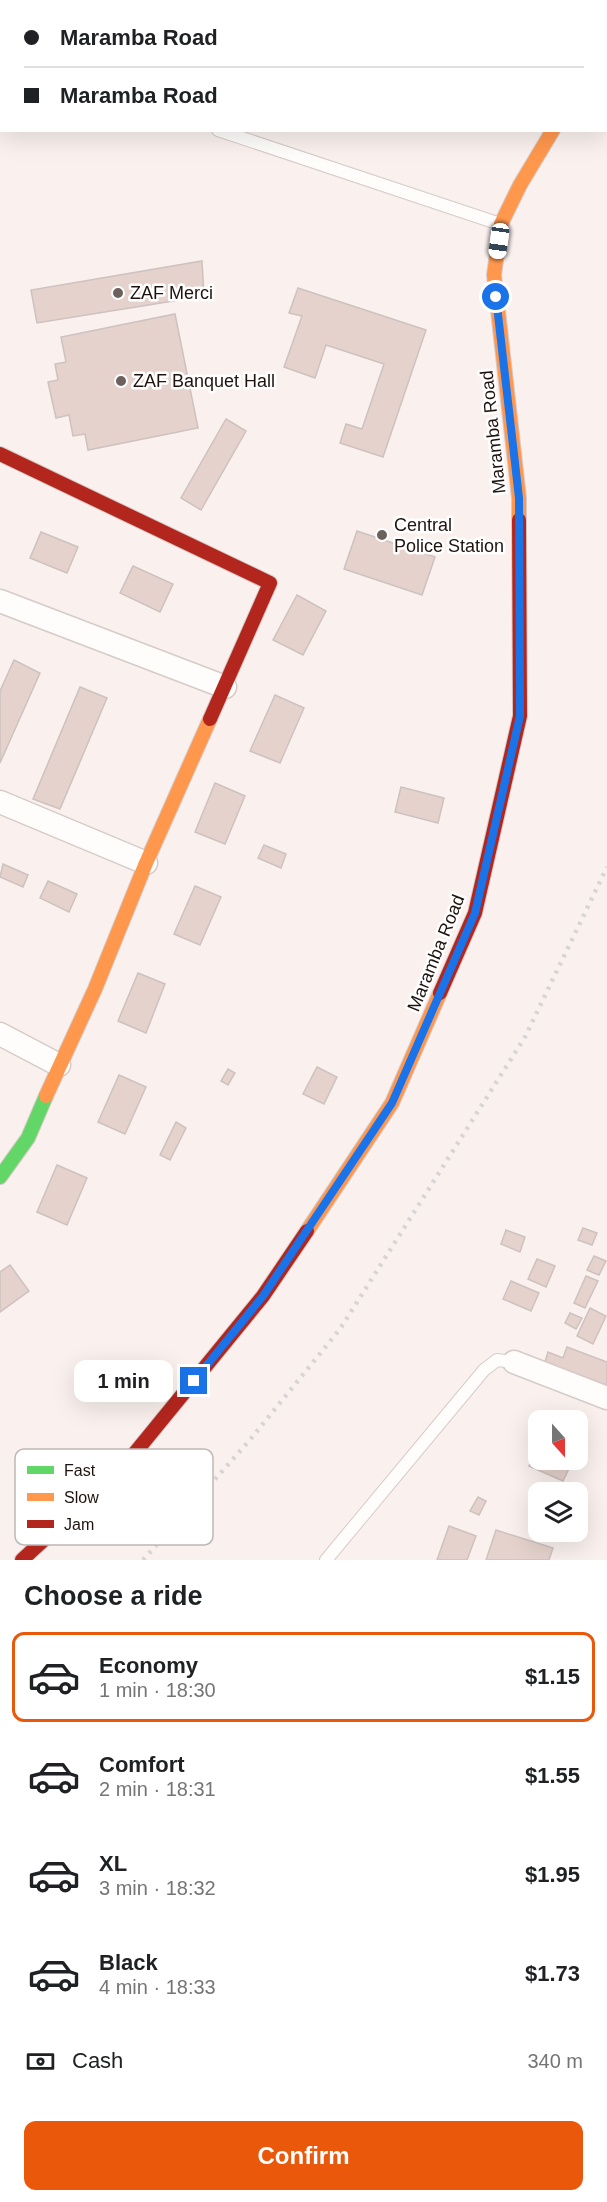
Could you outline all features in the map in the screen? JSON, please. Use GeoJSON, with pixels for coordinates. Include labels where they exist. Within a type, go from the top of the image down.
{"type":"FeatureCollection","features":[{"type":"Feature","properties":{"kind":"street","name":"Maramba Road"},"geometry":{"type":"LineString","coordinates":[[138,1449],[263,1296],[392,1103],[475,913],[520,716],[519,498],[494,275],[501,224],[520,185],[552,132]]}},
{"type":"Feature","properties":{"kind":"street"},"geometry":{"type":"LineString","coordinates":[[0,454],[270,583],[146,863],[95,989],[27,1138],[0,1177]]}},
{"type":"Feature","properties":{"kind":"street"},"geometry":{"type":"LineString","coordinates":[[0,601],[225,687]]}},
{"type":"Feature","properties":{"kind":"street"},"geometry":{"type":"LineString","coordinates":[[0,802],[146,863]]}},
{"type":"Feature","properties":{"kind":"street"},"geometry":{"type":"LineString","coordinates":[[0,1034],[59,1065]]}},
{"type":"Feature","properties":{"kind":"street"},"geometry":{"type":"LineString","coordinates":[[514,1362],[607,1398]]}},
{"type":"Feature","properties":{"kind":"street","name":"Maramba Road"},"geometry":{"type":"LineString","coordinates":[[22,1560],[38,1545]]}},
{"type":"Feature","properties":{"kind":"lane"},"geometry":{"type":"LineString","coordinates":[[224,132],[501,224]]}},
{"type":"Feature","properties":{"kind":"lane"},"geometry":{"type":"LineString","coordinates":[[326,1560],[484,1370],[497,1360],[514,1362]]}},
{"type":"Feature","properties":{"kind":"building","name":"ZAF Merci"},"geometry":{"type":"Polygon","coordinates":[[[202,261],[204,296],[37,323],[31,290],[202,261]]]}},
{"type":"Feature","properties":{"kind":"building"},"geometry":{"type":"Polygon","coordinates":[[[298,288],[426,330],[383,457],[340,443],[346,424],[362,429],[384,364],[326,345],[315,378],[284,367],[302,316],[289,313],[298,288]]]}},
{"type":"Feature","properties":{"kind":"building","name":"ZAF Banquet Hall"},"geometry":{"type":"Polygon","coordinates":[[[175,314],[198,428],[88,450],[85,434],[73,436],[69,415],[56,418],[48,382],[58,380],[55,364],[66,362],[61,337],[175,314]]]}},
{"type":"Feature","properties":{"kind":"building"},"geometry":{"type":"Polygon","coordinates":[[[226,419],[246,431],[201,510],[181,498],[226,419]]]}},
{"type":"Feature","properties":{"kind":"building"},"geometry":{"type":"Polygon","coordinates":[[[357,531],[435,557],[422,595],[344,569],[357,531]]]}},
{"type":"Feature","properties":{"kind":"building"},"geometry":{"type":"Polygon","coordinates":[[[41,532],[78,547],[67,573],[30,558],[41,532]]]}},
{"type":"Feature","properties":{"kind":"building"},"geometry":{"type":"Polygon","coordinates":[[[133,566],[173,584],[160,612],[120,593],[133,566]]]}},
{"type":"Feature","properties":{"kind":"building"},"geometry":{"type":"Polygon","coordinates":[[[297,595],[326,611],[303,655],[273,640],[297,595]]]}},
{"type":"Feature","properties":{"kind":"building"},"geometry":{"type":"Polygon","coordinates":[[[14,660],[40,673],[0,763],[0,691],[14,660]]]}},
{"type":"Feature","properties":{"kind":"building"},"geometry":{"type":"Polygon","coordinates":[[[80,687],[107,698],[60,809],[33,799],[80,687]]]}},
{"type":"Feature","properties":{"kind":"building"},"geometry":{"type":"Polygon","coordinates":[[[275,695],[304,708],[280,763],[250,751],[275,695]]]}},
{"type":"Feature","properties":{"kind":"building"},"geometry":{"type":"Polygon","coordinates":[[[215,783],[245,796],[225,844],[195,832],[215,783]]]}},
{"type":"Feature","properties":{"kind":"building"},"geometry":{"type":"Polygon","coordinates":[[[401,787],[444,798],[438,823],[395,812],[401,787]]]}},
{"type":"Feature","properties":{"kind":"building"},"geometry":{"type":"Polygon","coordinates":[[[264,845],[286,854],[281,868],[258,858],[264,845]]]}},
{"type":"Feature","properties":{"kind":"building"},"geometry":{"type":"Polygon","coordinates":[[[3,864],[28,875],[23,887],[0,877],[3,864]]]}},
{"type":"Feature","properties":{"kind":"building"},"geometry":{"type":"Polygon","coordinates":[[[48,881],[77,894],[69,912],[40,898],[48,881]]]}},
{"type":"Feature","properties":{"kind":"building"},"geometry":{"type":"Polygon","coordinates":[[[195,886],[221,897],[200,945],[174,934],[195,886]]]}},
{"type":"Feature","properties":{"kind":"building"},"geometry":{"type":"Polygon","coordinates":[[[138,973],[165,984],[146,1033],[118,1021],[138,973]]]}},
{"type":"Feature","properties":{"kind":"building"},"geometry":{"type":"Polygon","coordinates":[[[317,1067],[337,1077],[324,1104],[303,1094],[317,1067]]]}},
{"type":"Feature","properties":{"kind":"building"},"geometry":{"type":"Polygon","coordinates":[[[228,1069],[235,1073],[228,1085],[221,1081],[228,1069]]]}},
{"type":"Feature","properties":{"kind":"building"},"geometry":{"type":"Polygon","coordinates":[[[119,1075],[146,1087],[125,1134],[98,1122],[119,1075]]]}},
{"type":"Feature","properties":{"kind":"building"},"geometry":{"type":"Polygon","coordinates":[[[176,1122],[186,1128],[170,1160],[160,1155],[176,1122]]]}},
{"type":"Feature","properties":{"kind":"building"},"geometry":{"type":"Polygon","coordinates":[[[57,1165],[87,1178],[67,1225],[37,1212],[57,1165]]]}},
{"type":"Feature","properties":{"kind":"building"},"geometry":{"type":"Polygon","coordinates":[[[583,1228],[597,1233],[592,1245],[578,1240],[583,1228]]]}},
{"type":"Feature","properties":{"kind":"building"},"geometry":{"type":"Polygon","coordinates":[[[506,1230],[525,1237],[520,1252],[501,1244],[506,1230]]]}},
{"type":"Feature","properties":{"kind":"building"},"geometry":{"type":"Polygon","coordinates":[[[594,1256],[606,1261],[599,1275],[587,1270],[594,1256]]]}},
{"type":"Feature","properties":{"kind":"building"},"geometry":{"type":"Polygon","coordinates":[[[537,1259],[555,1266],[546,1287],[528,1279],[537,1259]]]}},
{"type":"Feature","properties":{"kind":"building"},"geometry":{"type":"Polygon","coordinates":[[[10,1265],[29,1291],[0,1312],[0,1272],[10,1265]]]}},
{"type":"Feature","properties":{"kind":"building"},"geometry":{"type":"Polygon","coordinates":[[[586,1276],[598,1281],[585,1308],[574,1303],[586,1276]]]}},
{"type":"Feature","properties":{"kind":"building"},"geometry":{"type":"Polygon","coordinates":[[[511,1281],[539,1293],[531,1311],[503,1299],[511,1281]]]}},
{"type":"Feature","properties":{"kind":"building"},"geometry":{"type":"Polygon","coordinates":[[[590,1308],[606,1316],[593,1344],[577,1336],[590,1308]]]}},
{"type":"Feature","properties":{"kind":"building"},"geometry":{"type":"Polygon","coordinates":[[[570,1313],[582,1318],[576,1329],[565,1323],[570,1313]]]}},
{"type":"Feature","properties":{"kind":"building"},"geometry":{"type":"Polygon","coordinates":[[[567,1347],[607,1362],[607,1385],[545,1362],[548,1352],[563,1358],[567,1347]]]}},
{"type":"Feature","properties":{"kind":"building"},"geometry":{"type":"Polygon","coordinates":[[[538,1470],[568,1470],[563,1481],[538,1470]]]}},
{"type":"Feature","properties":{"kind":"building"},"geometry":{"type":"Polygon","coordinates":[[[478,1497],[486,1501],[479,1515],[470,1511],[478,1497]]]}},
{"type":"Feature","properties":{"kind":"building"},"geometry":{"type":"Polygon","coordinates":[[[449,1526],[476,1536],[467,1560],[437,1560],[449,1526]]]}},
{"type":"Feature","properties":{"kind":"building"},"geometry":{"type":"Polygon","coordinates":[[[496,1530],[528,1542],[553,1548],[549,1560],[486,1560],[496,1530]]]}},
{"type":"Feature","properties":{"kind":"railway"},"geometry":{"type":"LineString","coordinates":[[213,1481],[340,1329],[525,1037],[607,867]]}},
{"type":"Feature","properties":{"kind":"railway"},"geometry":{"type":"LineString","coordinates":[[143,1560],[156,1545]]}},
{"type":"Feature","properties":{"kind":"traffic: fast"},"geometry":{"type":"LineString","coordinates":[[0,1177],[28,1138],[46,1096]]}},
{"type":"Feature","properties":{"kind":"traffic: slow"},"geometry":{"type":"LineString","coordinates":[[519,520],[519,498],[494,275],[501,224],[520,185],[552,132]]}},
{"type":"Feature","properties":{"kind":"traffic: slow"},"geometry":{"type":"LineString","coordinates":[[46,1096],[95,989],[146,863],[210,719]]}},
{"type":"Feature","properties":{"kind":"traffic: slow"},"geometry":{"type":"LineString","coordinates":[[307,1231],[392,1103],[440,993]]}},
{"type":"Feature","properties":{"kind":"traffic: jam"},"geometry":{"type":"LineString","coordinates":[[0,454],[270,583],[210,719]]}},
{"type":"Feature","properties":{"kind":"traffic: jam"},"geometry":{"type":"LineString","coordinates":[[440,993],[475,913],[520,716],[519,520]]}},
{"type":"Feature","properties":{"kind":"traffic: jam"},"geometry":{"type":"LineString","coordinates":[[138,1449],[263,1296],[307,1231]]}},
{"type":"Feature","properties":{"kind":"traffic: jam"},"geometry":{"type":"LineString","coordinates":[[22,1560],[38,1545]]}},
{"type":"Feature","properties":{"kind":"place","name":"ZAF Merci"},"geometry":{"type":"Point","coordinates":[118,293]}},
{"type":"Feature","properties":{"kind":"place","name":"ZAF Banquet Hall"},"geometry":{"type":"Point","coordinates":[121,381]}},
{"type":"Feature","properties":{"kind":"place","name":"Central Police Station"},"geometry":{"type":"Point","coordinates":[382,535]}},
{"type":"Feature","properties":{"kind":"route"},"geometry":{"type":"LineString","coordinates":[[194,1381],[263,1296],[392,1103],[475,913],[520,716],[519,498],[496,297]]}}]}
